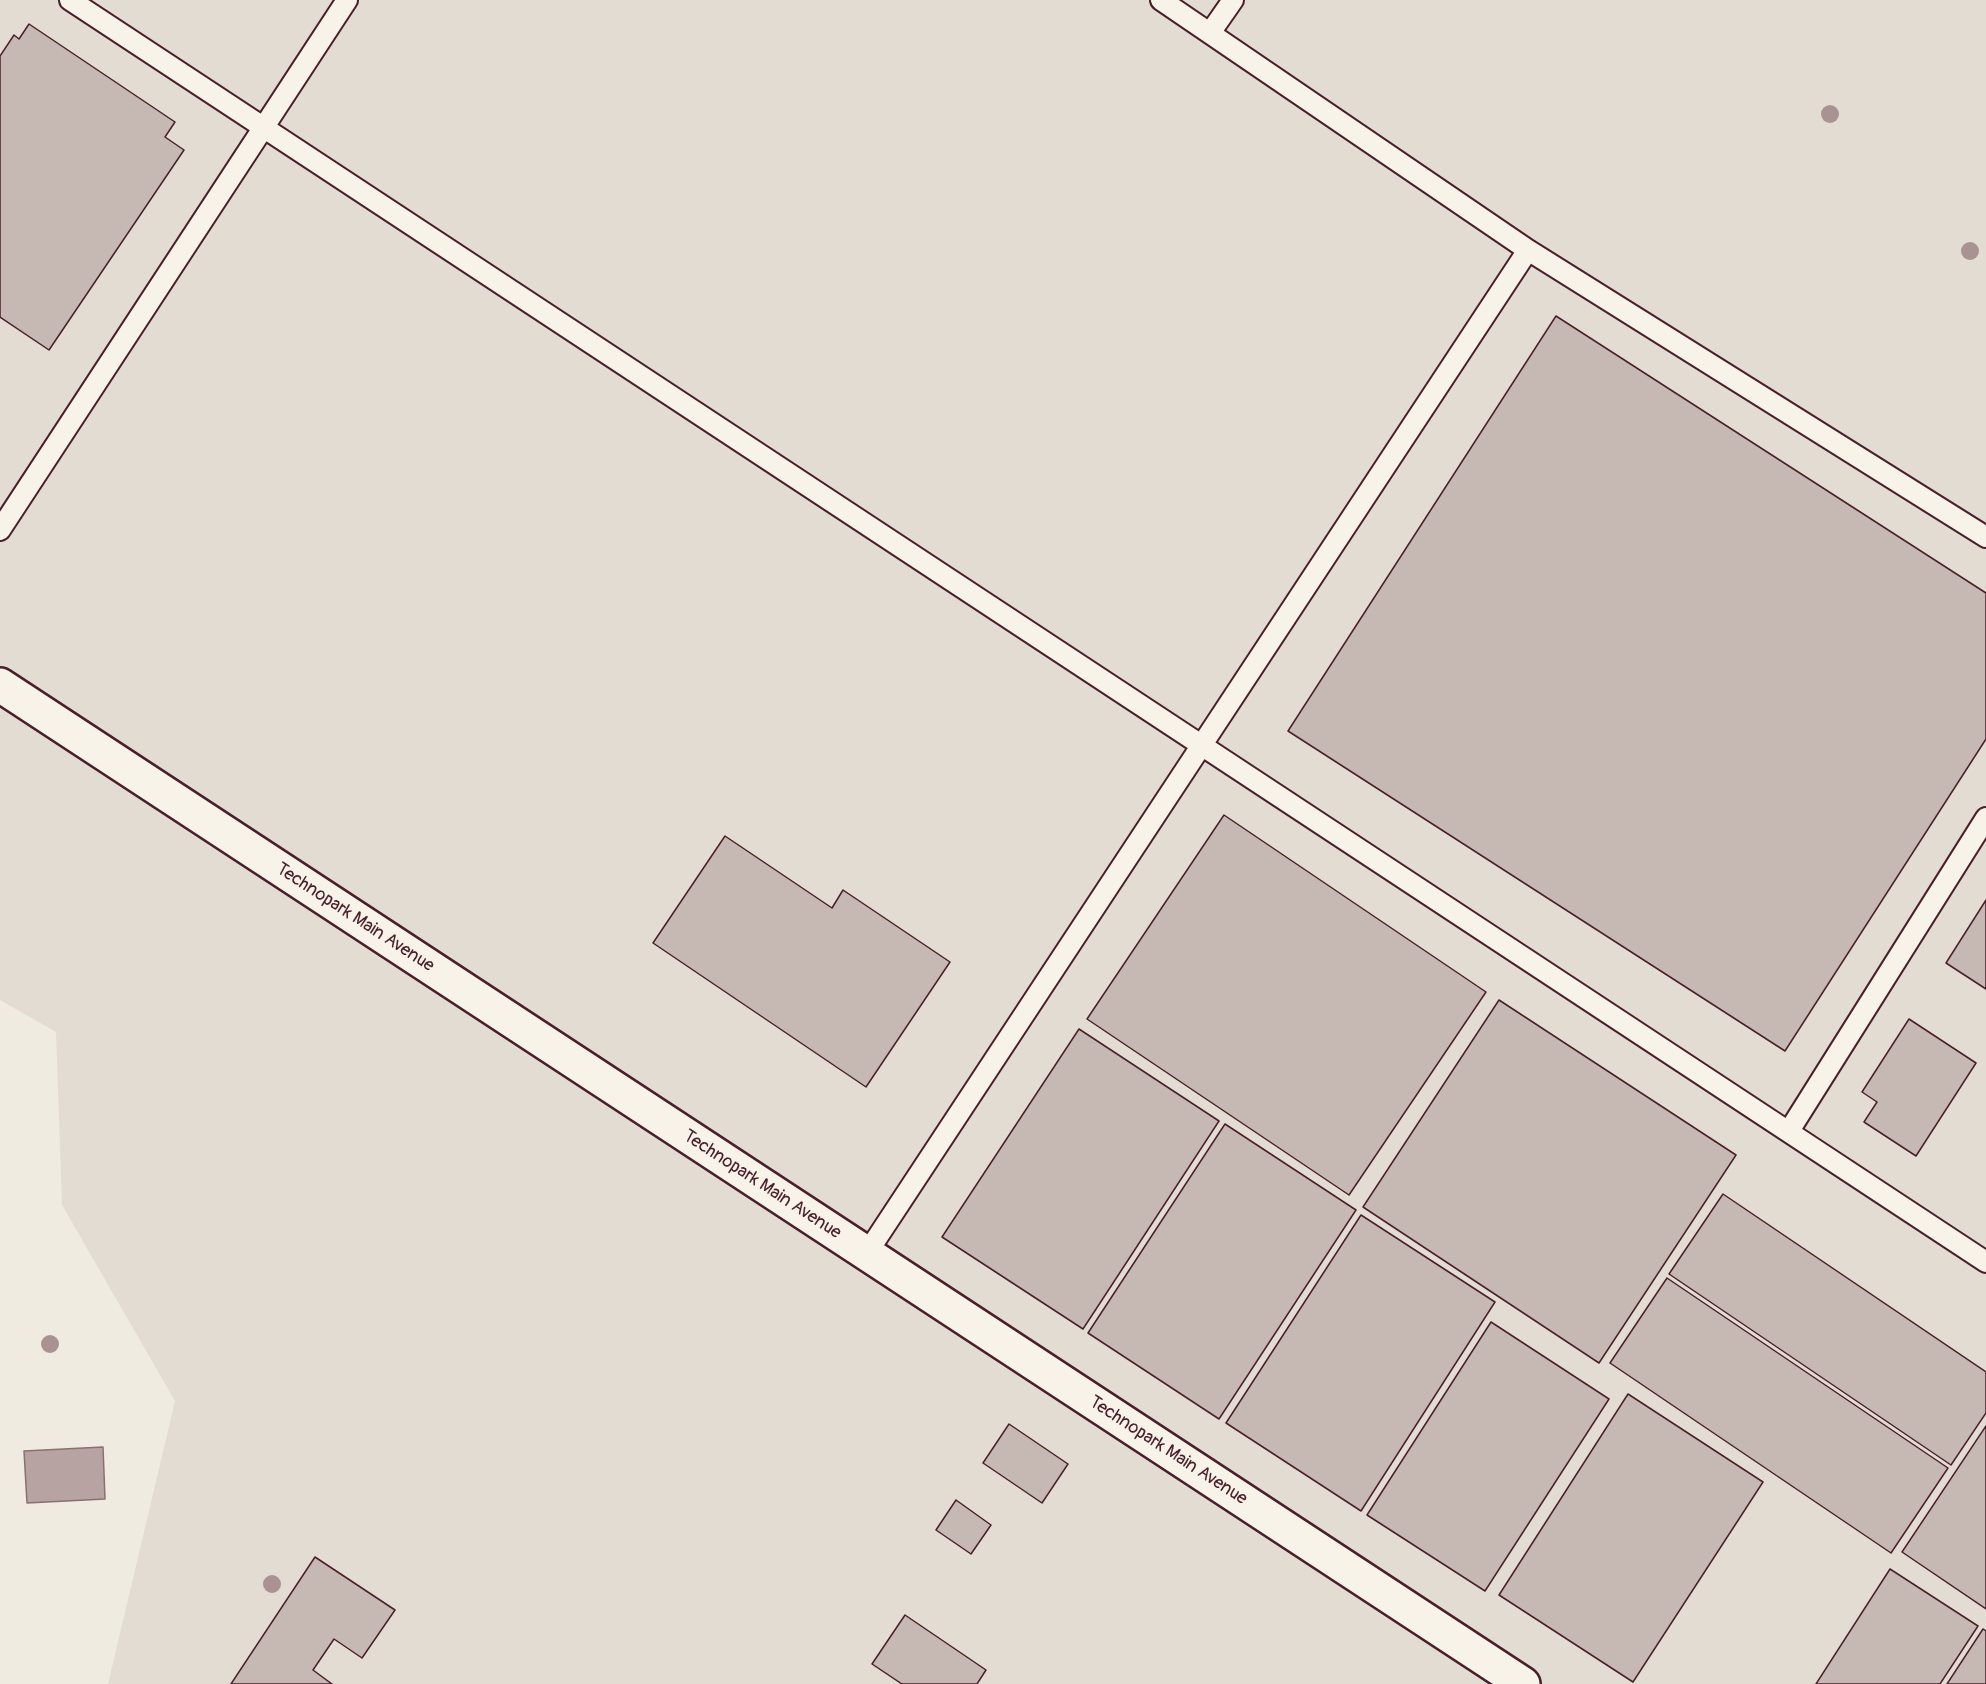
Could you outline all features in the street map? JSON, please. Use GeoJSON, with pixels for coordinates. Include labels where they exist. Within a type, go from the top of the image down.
{"type":"FeatureCollection","features":[{"type":"Feature","properties":{"kind":"street","name":"Technopark Main Avenue"},"geometry":{"type":"LineString","coordinates":[[0,685],[1523,1684]]}},
{"type":"Feature","properties":{"kind":"lane"},"geometry":{"type":"LineString","coordinates":[[70,0],[1986,1262]]}},
{"type":"Feature","properties":{"kind":"lane"},"geometry":{"type":"LineString","coordinates":[[0,530],[347,0]]}},
{"type":"Feature","properties":{"kind":"lane"},"geometry":{"type":"LineString","coordinates":[[1161,0],[1528,250],[1986,537]]}},
{"type":"Feature","properties":{"kind":"lane"},"geometry":{"type":"LineString","coordinates":[[1210,33],[1233,0]]}},
{"type":"Feature","properties":{"kind":"lane"},"geometry":{"type":"LineString","coordinates":[[867,1253],[1528,250]]}},
{"type":"Feature","properties":{"kind":"lane"},"geometry":{"type":"LineString","coordinates":[[1789,1131],[1986,818]]}},
{"type":"Feature","properties":{"kind":"shaded area"},"geometry":{"type":"Polygon","coordinates":[[[0,0],[1986,0],[1986,1684],[108,1684],[175,1401],[62,1205],[56,1032],[0,1000],[0,0]]]}},
{"type":"Feature","properties":{"kind":"shaded area"},"geometry":{"type":"Polygon","coordinates":[[[103,1447],[105,1499],[27,1503],[24,1451],[103,1447]]]}},
{"type":"Feature","properties":{"kind":"building"},"geometry":{"type":"Polygon","coordinates":[[[29,24],[175,122],[165,137],[184,150],[49,350],[0,317],[0,56],[14,35],[19,39],[29,24]]]}},
{"type":"Feature","properties":{"kind":"building"},"geometry":{"type":"Polygon","coordinates":[[[1556,316],[1986,593],[1986,739],[1785,1051],[1288,731],[1556,316]]]}},
{"type":"Feature","properties":{"kind":"building"},"geometry":{"type":"Polygon","coordinates":[[[1224,815],[1486,992],[1349,1195],[1087,1019],[1224,815]]]}},
{"type":"Feature","properties":{"kind":"building"},"geometry":{"type":"Polygon","coordinates":[[[725,836],[832,908],[843,890],[950,962],[866,1087],[653,943],[725,836]]]}},
{"type":"Feature","properties":{"kind":"building"},"geometry":{"type":"Polygon","coordinates":[[[1986,900],[1986,989],[1946,963],[1986,900]]]}},
{"type":"Feature","properties":{"kind":"building"},"geometry":{"type":"Polygon","coordinates":[[[1499,1000],[1736,1155],[1599,1363],[1363,1207],[1499,1000]]]}},
{"type":"Feature","properties":{"kind":"building"},"geometry":{"type":"Polygon","coordinates":[[[1909,1019],[1976,1063],[1916,1156],[1864,1122],[1877,1102],[1862,1092],[1909,1019]]]}},
{"type":"Feature","properties":{"kind":"building"},"geometry":{"type":"Polygon","coordinates":[[[1079,1029],[1219,1121],[1083,1329],[942,1237],[1079,1029]]]}},
{"type":"Feature","properties":{"kind":"building"},"geometry":{"type":"Polygon","coordinates":[[[1225,1124],[1356,1210],[1219,1419],[1088,1333],[1225,1124]]]}},
{"type":"Feature","properties":{"kind":"building"},"geometry":{"type":"Polygon","coordinates":[[[1723,1194],[1986,1372],[1986,1413],[1951,1465],[1669,1274],[1723,1194]]]}},
{"type":"Feature","properties":{"kind":"building"},"geometry":{"type":"Polygon","coordinates":[[[1361,1215],[1495,1302],[1361,1511],[1226,1423],[1361,1215]]]}},
{"type":"Feature","properties":{"kind":"building"},"geometry":{"type":"Polygon","coordinates":[[[1667,1278],[1948,1468],[1891,1553],[1610,1363],[1667,1278]]]}},
{"type":"Feature","properties":{"kind":"building"},"geometry":{"type":"Polygon","coordinates":[[[1491,1322],[1609,1399],[1485,1591],[1367,1515],[1491,1322]]]}},
{"type":"Feature","properties":{"kind":"building"},"geometry":{"type":"Polygon","coordinates":[[[1628,1394],[1763,1482],[1633,1682],[1499,1595],[1628,1394]]]}},
{"type":"Feature","properties":{"kind":"building"},"geometry":{"type":"Polygon","coordinates":[[[1009,1424],[1068,1464],[1042,1503],[983,1463],[1009,1424]]]}},
{"type":"Feature","properties":{"kind":"building"},"geometry":{"type":"Polygon","coordinates":[[[1986,1426],[1986,1609],[1902,1552],[1986,1426]]]}},
{"type":"Feature","properties":{"kind":"building"},"geometry":{"type":"Polygon","coordinates":[[[956,1500],[991,1525],[971,1554],[936,1530],[956,1500]]]}},
{"type":"Feature","properties":{"kind":"building"},"geometry":{"type":"Polygon","coordinates":[[[315,1557],[395,1610],[362,1658],[334,1639],[313,1670],[332,1684],[231,1684],[315,1557]]]}},
{"type":"Feature","properties":{"kind":"building"},"geometry":{"type":"Polygon","coordinates":[[[1890,1569],[1978,1626],[1940,1684],[1816,1684],[1890,1569]]]}},
{"type":"Feature","properties":{"kind":"building"},"geometry":{"type":"Polygon","coordinates":[[[905,1615],[986,1670],[977,1684],[902,1684],[872,1664],[905,1615]]]}},
{"type":"Feature","properties":{"kind":"building"},"geometry":{"type":"Polygon","coordinates":[[[1983,1629],[1986,1631],[1986,1684],[1947,1684],[1983,1629]]]}}]}
